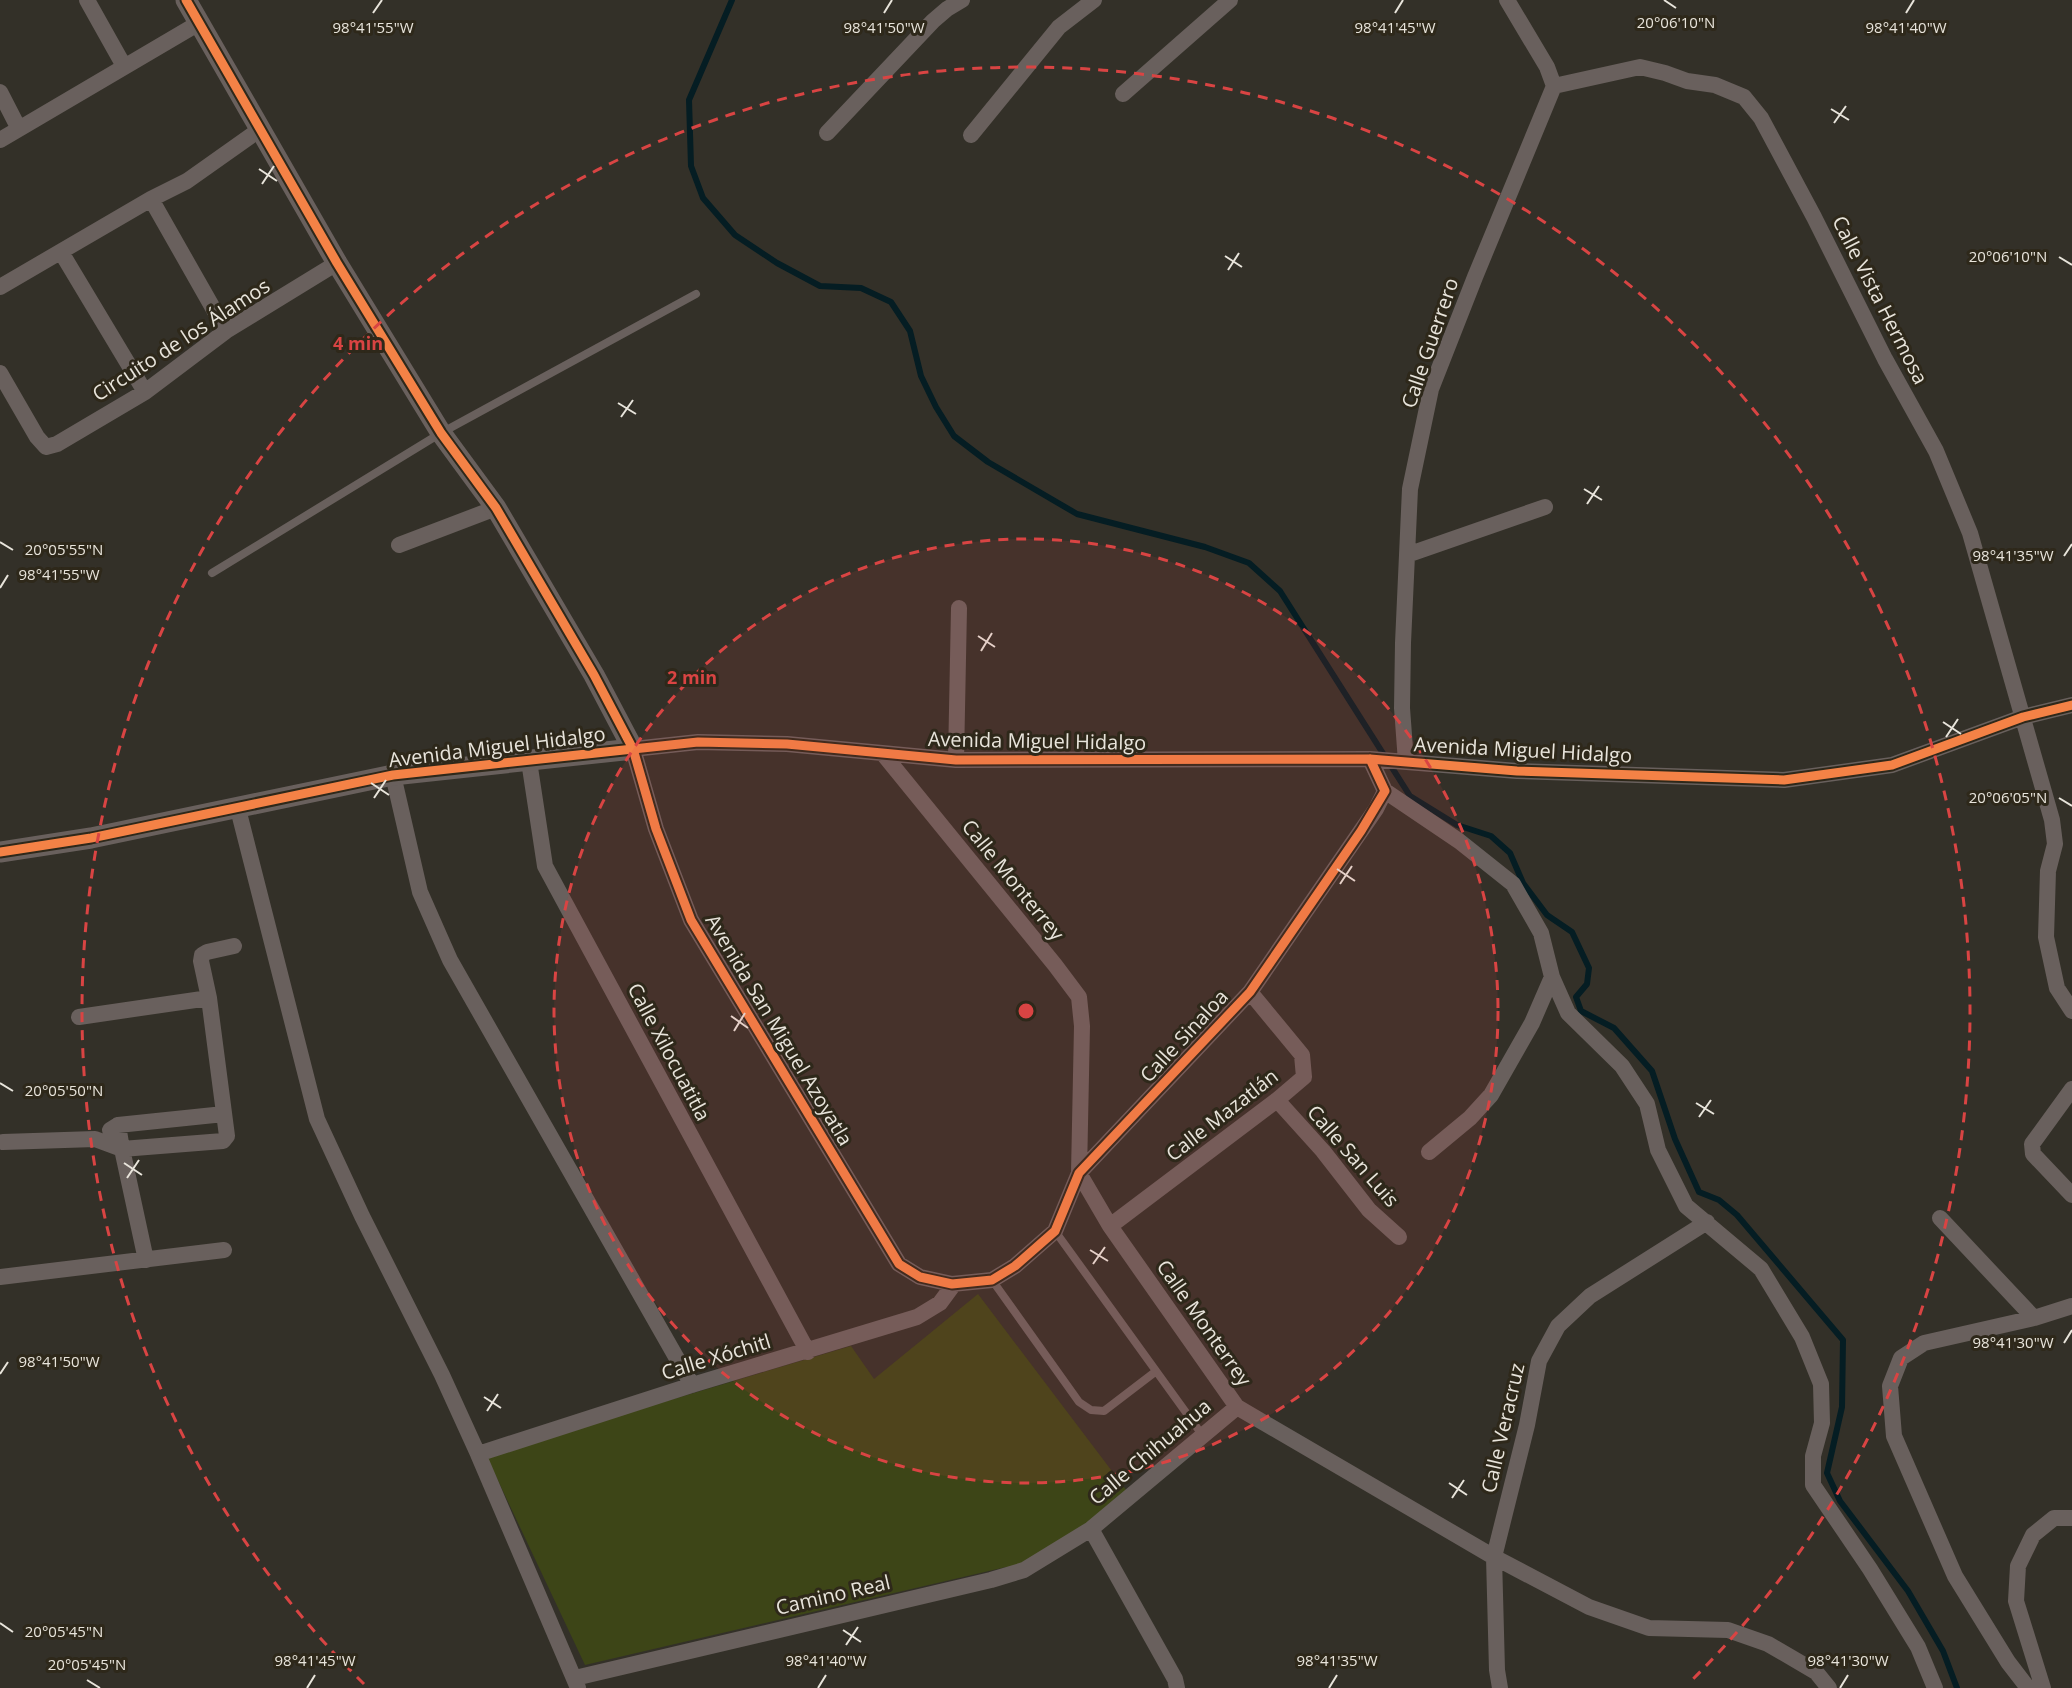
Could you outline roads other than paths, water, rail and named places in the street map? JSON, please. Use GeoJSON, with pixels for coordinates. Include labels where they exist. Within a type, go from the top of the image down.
{"type":"FeatureCollection","features":[{"type":"Feature","properties":{"kind":"street"},"geometry":{"type":"LineString","coordinates":[[87,0],[124,66]]}},
{"type":"Feature","properties":{"kind":"street"},"geometry":{"type":"LineString","coordinates":[[186,0],[338,264],[441,433],[496,508],[594,675],[633,749]]}},
{"type":"Feature","properties":{"kind":"street"},"geometry":{"type":"LineString","coordinates":[[827,133],[933,21],[962,0]]}},
{"type":"Feature","properties":{"kind":"street"},"geometry":{"type":"LineString","coordinates":[[971,135],[1059,27],[1094,0]]}},
{"type":"Feature","properties":{"kind":"street"},"geometry":{"type":"LineString","coordinates":[[1123,94],[1230,0]]}},
{"type":"Feature","properties":{"kind":"street"},"geometry":{"type":"LineString","coordinates":[[1512,2],[1547,67],[1554,86]]}},
{"type":"Feature","properties":{"kind":"street"},"geometry":{"type":"LineString","coordinates":[[0,140],[199,23]]}},
{"type":"Feature","properties":{"kind":"street","name":"Calle Vista Hermosa"},"geometry":{"type":"LineString","coordinates":[[1554,86],[1640,67],[1687,81],[1715,85],[1744,97],[1761,118],[1814,217],[1885,359],[1936,451],[1970,533],[2052,820],[2055,844],[2048,871],[2046,937],[2057,988],[2072,1011]]}},
{"type":"Feature","properties":{"kind":"street","name":"Calle Guerrero"},"geometry":{"type":"LineString","coordinates":[[1406,762],[1402,708],[1410,489],[1431,389],[1554,86]]}},
{"type":"Feature","properties":{"kind":"street"},"geometry":{"type":"LineString","coordinates":[[0,93],[19,129]]}},
{"type":"Feature","properties":{"kind":"street"},"geometry":{"type":"LineString","coordinates":[[0,287],[151,199],[187,181],[260,130]]}},
{"type":"Feature","properties":{"kind":"street"},"geometry":{"type":"LineString","coordinates":[[151,199],[226,331]]}},
{"type":"Feature","properties":{"kind":"street"},"geometry":{"type":"LineString","coordinates":[[61,252],[145,392]]}},
{"type":"Feature","properties":{"kind":"street","name":"Circuito de los Álamos"},"geometry":{"type":"LineString","coordinates":[[0,373],[37,437],[46,447],[57,444],[145,392],[226,331],[338,264]]}},
{"type":"Feature","properties":{"kind":"street"},"geometry":{"type":"LineString","coordinates":[[1407,555],[1545,507]]}},
{"type":"Feature","properties":{"kind":"street"},"geometry":{"type":"LineString","coordinates":[[399,545],[496,508]]}},
{"type":"Feature","properties":{"kind":"street"},"geometry":{"type":"LineString","coordinates":[[956,760],[959,608]]}},
{"type":"Feature","properties":{"kind":"street","name":"Avenida Miguel Hidalgo"},"geometry":{"type":"LineString","coordinates":[[0,852],[91,838],[393,775],[698,742],[786,744],[956,760],[1370,759],[1517,771],[1784,780],[1892,765],[2023,717],[2072,705]]}},
{"type":"Feature","properties":{"kind":"street","name":"Avenida San Miguel Azoyatla"},"geometry":{"type":"LineString","coordinates":[[633,749],[656,829],[691,920],[899,1264],[921,1277],[953,1284]]}},
{"type":"Feature","properties":{"kind":"street","name":"Calle Monterrey"},"geometry":{"type":"LineString","coordinates":[[884,755],[1079,997],[1082,1026],[1079,1173],[1110,1226],[1237,1407],[1494,1557],[1589,1607],[1649,1628],[1728,1630],[1768,1644],[1816,1672],[1829,1688]]}},
{"type":"Feature","properties":{"kind":"street"},"geometry":{"type":"LineString","coordinates":[[1370,759],[1385,791],[1460,842],[1513,884],[1541,933],[1552,977],[1568,1013],[1622,1066],[1647,1104],[1658,1150],[1686,1206],[1761,1269],[1802,1337],[1821,1384],[1822,1423],[1813,1456],[1812,1485],[1870,1569],[1918,1647],[1935,1688]]}},
{"type":"Feature","properties":{"kind":"street","name":"Calle Xilocuatitla"},"geometry":{"type":"LineString","coordinates":[[529,761],[545,866],[808,1352]]}},
{"type":"Feature","properties":{"kind":"street"},"geometry":{"type":"LineString","coordinates":[[393,775],[420,892],[450,960],[692,1385]]}},
{"type":"Feature","properties":{"kind":"street","name":"Calle Sinaloa"},"geometry":{"type":"LineString","coordinates":[[953,1284],[992,1280],[1015,1266],[1055,1232],[1079,1173],[1250,992],[1366,824],[1385,791]]}},
{"type":"Feature","properties":{"kind":"street"},"geometry":{"type":"LineString","coordinates":[[238,809],[317,1119],[362,1216],[442,1375],[576,1683]]}},
{"type":"Feature","properties":{"kind":"street"},"geometry":{"type":"LineString","coordinates":[[1,1142],[95,1139],[122,1149],[223,1141],[227,1136],[225,1114],[209,998],[201,961],[202,955],[207,952],[234,946]]}},
{"type":"Feature","properties":{"kind":"street"},"geometry":{"type":"LineString","coordinates":[[1429,1152],[1470,1118],[1491,1095],[1532,1023],[1552,977]]}},
{"type":"Feature","properties":{"kind":"street","name":"Calle Mazatlán"},"geometry":{"type":"LineString","coordinates":[[1110,1226],[1304,1077],[1302,1055],[1250,992]]}},
{"type":"Feature","properties":{"kind":"street"},"geometry":{"type":"LineString","coordinates":[[79,1017],[209,998]]}},
{"type":"Feature","properties":{"kind":"street"},"geometry":{"type":"LineString","coordinates":[[2072,1089],[2032,1144],[2033,1154],[2072,1195]]}},
{"type":"Feature","properties":{"kind":"street","name":"Calle San Luis"},"geometry":{"type":"LineString","coordinates":[[1277,1100],[1323,1151],[1369,1210],[1399,1238]]}},
{"type":"Feature","properties":{"kind":"street"},"geometry":{"type":"LineString","coordinates":[[95,1139],[118,1125],[225,1114]]}},
{"type":"Feature","properties":{"kind":"street"},"geometry":{"type":"LineString","coordinates":[[118,1125],[146,1260]]}},
{"type":"Feature","properties":{"kind":"street"},"geometry":{"type":"LineString","coordinates":[[1940,1218],[2034,1318]]}},
{"type":"Feature","properties":{"kind":"street","name":"Calle Veracruz"},"geometry":{"type":"LineString","coordinates":[[1500,1688],[1497,1670],[1494,1557],[1522,1444],[1539,1361],[1558,1326],[1590,1296],[1707,1222]]}},
{"type":"Feature","properties":{"kind":"street"},"geometry":{"type":"LineString","coordinates":[[0,1277],[224,1250]]}},
{"type":"Feature","properties":{"kind":"street","name":"Calle Xóchitl"},"geometry":{"type":"LineString","coordinates":[[478,1454],[692,1385],[808,1352],[917,1317],[940,1303],[953,1284]]}},
{"type":"Feature","properties":{"kind":"street"},"geometry":{"type":"LineString","coordinates":[[2028,1688],[2008,1662],[1955,1576],[1894,1436],[1890,1386],[1901,1358],[1924,1343],[2034,1318],[2072,1306]]}},
{"type":"Feature","properties":{"kind":"street","name":"Calle Chihuahua"},"geometry":{"type":"LineString","coordinates":[[1091,1529],[1237,1407]]}},
{"type":"Feature","properties":{"kind":"street"},"geometry":{"type":"LineString","coordinates":[[2043,1688],[2016,1601],[2018,1566],[2033,1535],[2054,1518],[2072,1518]]}},
{"type":"Feature","properties":{"kind":"street"},"geometry":{"type":"LineString","coordinates":[[1091,1529],[1175,1679],[1177,1688]]}},
{"type":"Feature","properties":{"kind":"street","name":"Camino Real"},"geometry":{"type":"LineString","coordinates":[[576,1683],[1024,1570],[1091,1529]]}},
{"type":"Feature","properties":{"kind":"lane"},"geometry":{"type":"LineString","coordinates":[[212,573],[441,433],[696,294]]}},
{"type":"Feature","properties":{"kind":"lane"},"geometry":{"type":"LineString","coordinates":[[1055,1232],[1203,1436]]}},
{"type":"Feature","properties":{"kind":"lane"},"geometry":{"type":"LineString","coordinates":[[992,1280],[1079,1402],[1091,1410],[1104,1411],[1155,1372]]}},
{"type":"Feature","properties":{"kind":"waterway"},"geometry":{"type":"LineString","coordinates":[[732,0],[689,100],[691,166],[703,198],[735,235],[777,263],[820,286],[861,288],[891,302],[910,331],[921,376],[936,407],[954,436],[988,462],[1077,514],[1205,547],[1249,563],[1280,591],[1410,796],[1457,825],[1491,836],[1510,853],[1523,883],[1547,915],[1572,932],[1589,968],[1587,984],[1576,997],[1581,1011],[1614,1028],[1652,1071],[1675,1139],[1699,1192],[1719,1200],[1737,1215],[1843,1340],[1842,1407],[1827,1473],[1840,1501],[1908,1591],[1943,1651],[1957,1688]]}}]}
